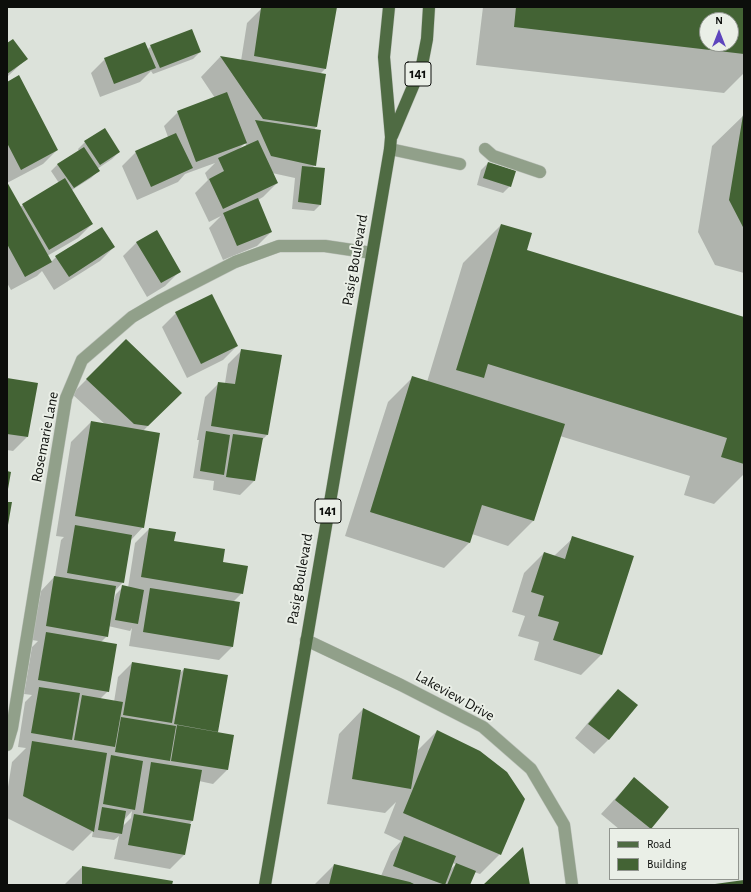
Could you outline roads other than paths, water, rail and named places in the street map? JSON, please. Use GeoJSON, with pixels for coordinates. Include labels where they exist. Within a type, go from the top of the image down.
{"type":"FeatureCollection","features":[{"type":"Feature","properties":{"kind":"main road","name":"Pasig Boulevard"},"geometry":{"type":"LineString","coordinates":[[389,7],[384,57],[391,143]]}},
{"type":"Feature","properties":{"kind":"main road","name":"Pasig Boulevard"},"geometry":{"type":"LineString","coordinates":[[265,885],[391,143],[422,65],[427,39],[429,7]]}},
{"type":"Feature","properties":{"kind":"street"},"geometry":{"type":"LineString","coordinates":[[391,143],[460,164]]}},
{"type":"Feature","properties":{"kind":"street"},"geometry":{"type":"LineString","coordinates":[[485,149],[493,156],[540,172]]}},
{"type":"Feature","properties":{"kind":"street","name":"Rosemarie Lane"},"geometry":{"type":"LineString","coordinates":[[7,745],[12,728],[66,398],[82,360],[132,318],[161,300],[235,262],[279,246],[326,246],[372,254]]}},
{"type":"Feature","properties":{"kind":"street","name":"Lakeview Drive"},"geometry":{"type":"LineString","coordinates":[[306,640],[401,685],[483,727],[531,769],[564,824],[572,885]]}}]}
